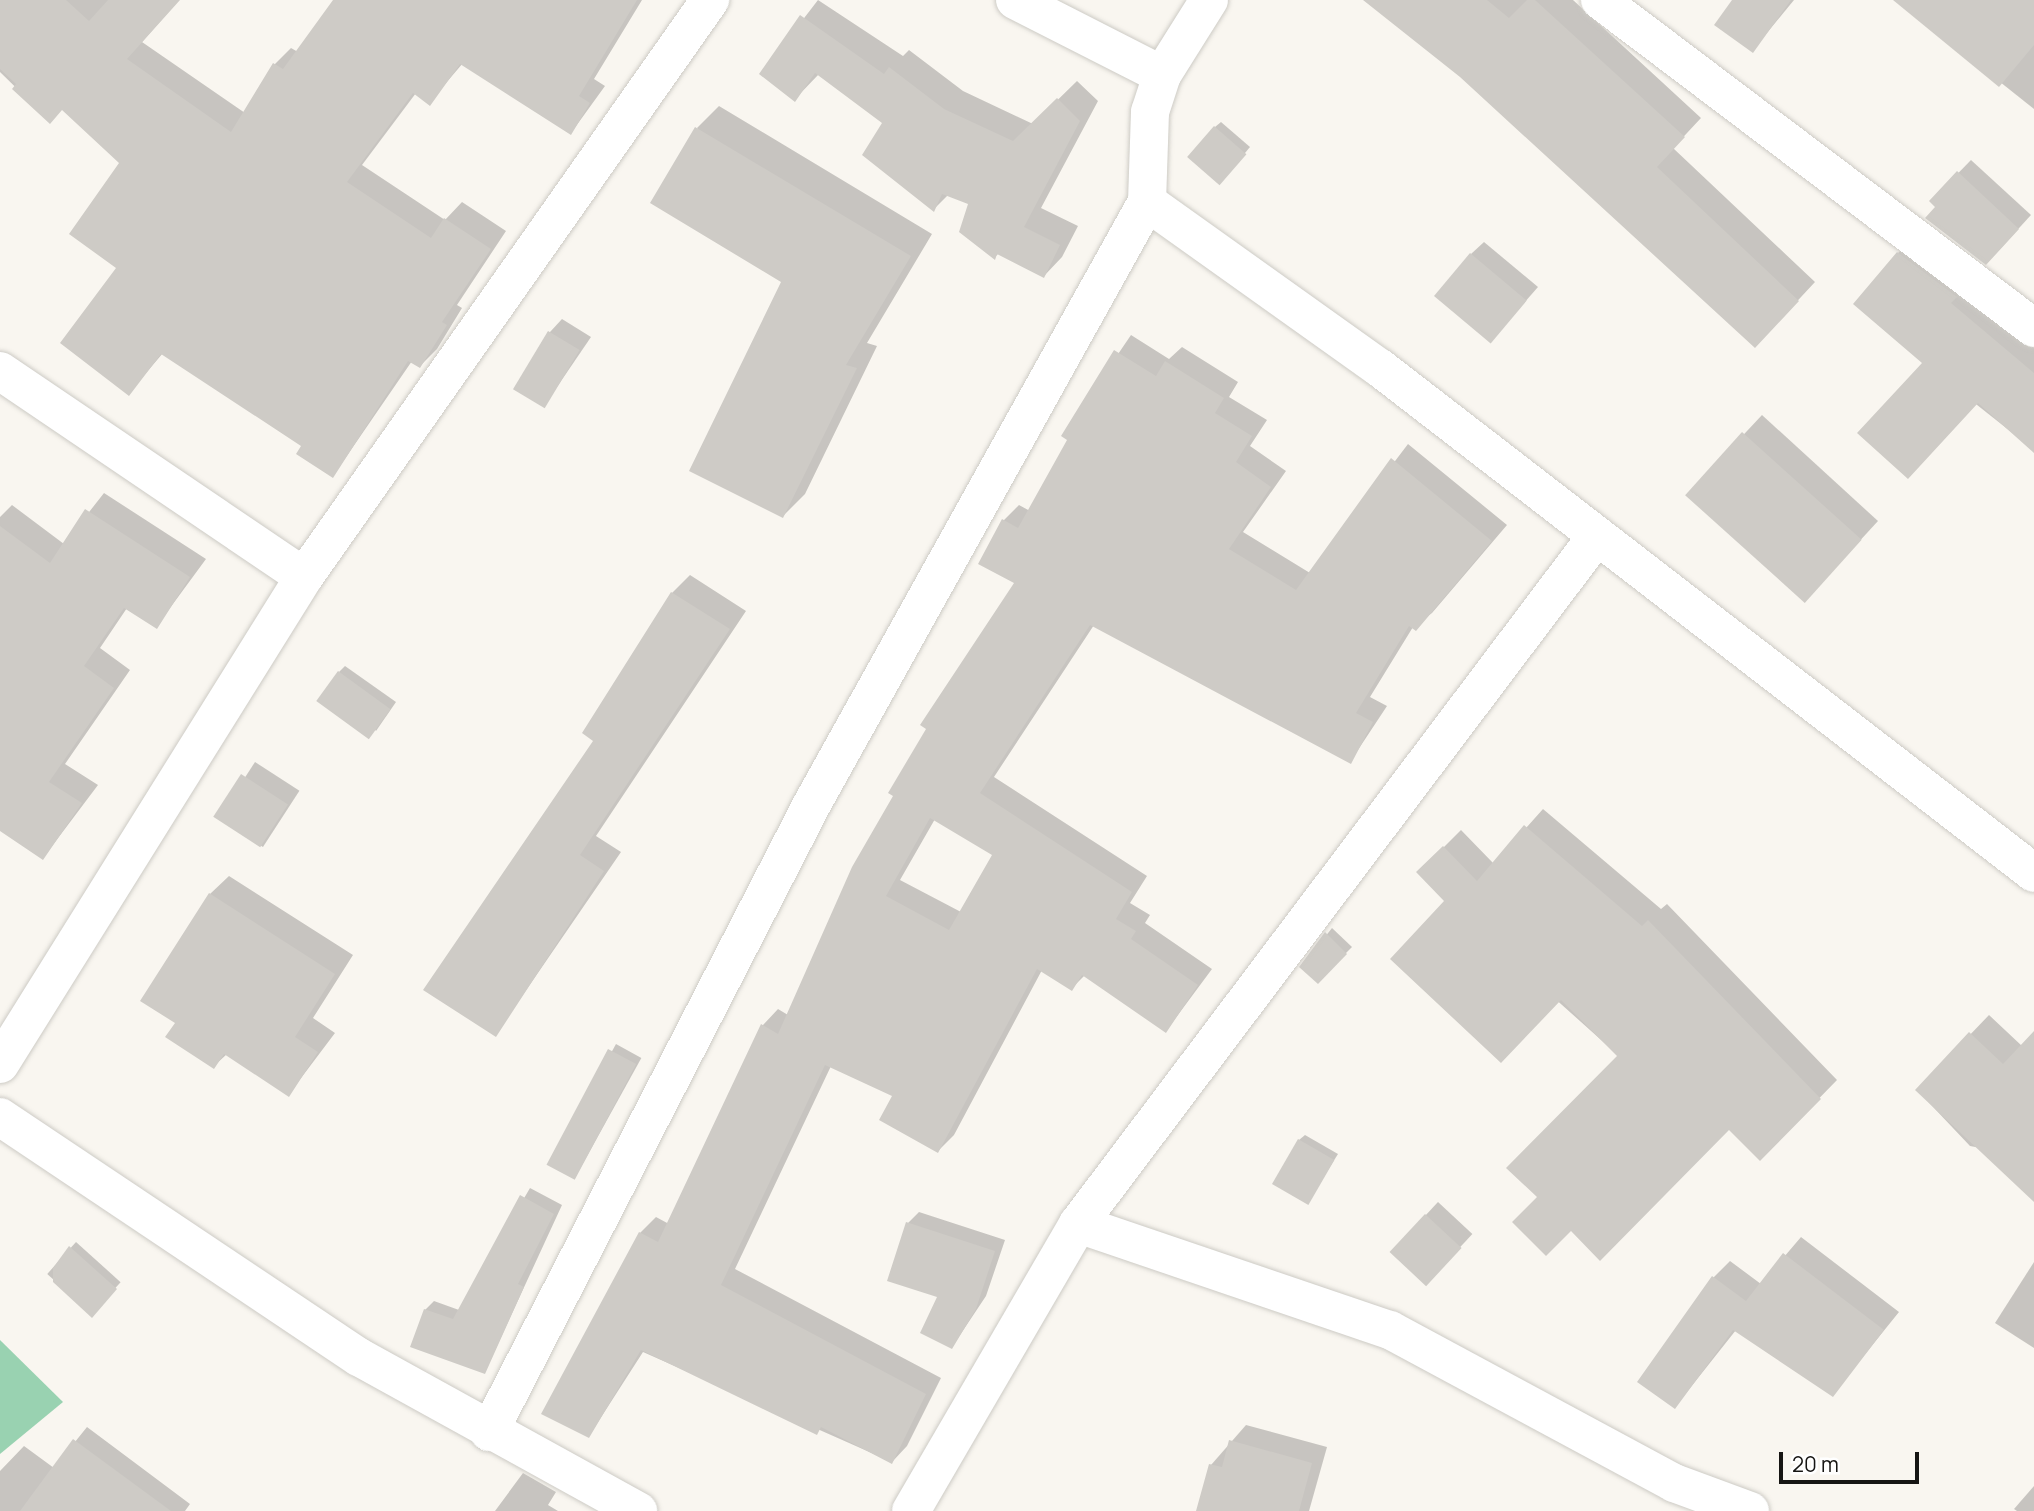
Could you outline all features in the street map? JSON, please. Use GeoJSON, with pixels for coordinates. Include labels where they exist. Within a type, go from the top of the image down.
{"type":"FeatureCollection","features":[{"type":"Feature","properties":{"kind":"street"},"geometry":{"type":"LineString","coordinates":[[0,1064],[304,577],[710,0]]}},
{"type":"Feature","properties":{"kind":"street"},"geometry":{"type":"LineString","coordinates":[[1015,0],[1162,75]]}},
{"type":"Feature","properties":{"kind":"street"},"geometry":{"type":"LineString","coordinates":[[489,1432],[812,804],[1147,202],[1145,140],[1162,75],[1209,0]]}},
{"type":"Feature","properties":{"kind":"street"},"geometry":{"type":"LineString","coordinates":[[1600,0],[2034,328]]}},
{"type":"Feature","properties":{"kind":"street"},"geometry":{"type":"LineString","coordinates":[[1147,202],[1380,368],[2034,873]]}},
{"type":"Feature","properties":{"kind":"street"},"geometry":{"type":"LineString","coordinates":[[0,371],[304,577]]}},
{"type":"Feature","properties":{"kind":"street"},"geometry":{"type":"LineString","coordinates":[[911,1511],[1078,1224],[1596,537]]}},
{"type":"Feature","properties":{"kind":"street"},"geometry":{"type":"LineString","coordinates":[[0,1117],[223,1269],[489,1432],[638,1511]]}},
{"type":"Feature","properties":{"kind":"street"},"geometry":{"type":"LineString","coordinates":[[1078,1224],[1390,1330],[1670,1497],[1750,1511]]}},
{"type":"Feature","properties":{"kind":"green space"},"geometry":{"type":"Polygon","coordinates":[[[0,1340],[63,1402],[0,1454],[0,1340]]]}},
{"type":"Feature","properties":{"kind":"building"},"geometry":{"type":"Polygon","coordinates":[[[0,0],[66,0],[89,21],[108,0],[180,0],[127,59],[231,132],[273,63],[283,69],[333,0],[637,0],[579,96],[590,103],[571,135],[460,64],[430,106],[413,93],[347,182],[431,238],[444,218],[491,249],[442,322],[447,325],[420,368],[408,361],[333,478],[296,454],[301,446],[161,354],[129,396],[60,343],[116,268],[69,234],[119,163],[62,110],[50,124],[12,89],[16,84],[0,69],[0,0]]]}},
{"type":"Feature","properties":{"kind":"building"},"geometry":{"type":"Polygon","coordinates":[[[1363,0],[1487,0],[1509,18],[1527,0],[1535,0],[1685,137],[1657,167],[1799,301],[1755,348],[1460,77],[1363,0]]]}},
{"type":"Feature","properties":{"kind":"building"},"geometry":{"type":"Polygon","coordinates":[[[1732,0],[1791,0],[1753,53],[1714,25],[1732,0]]]}},
{"type":"Feature","properties":{"kind":"building"},"geometry":{"type":"Polygon","coordinates":[[[1893,0],[2034,0],[2034,45],[1999,87],[1893,0]]]}},
{"type":"Feature","properties":{"kind":"building"},"geometry":{"type":"Polygon","coordinates":[[[800,15],[884,74],[889,67],[944,109],[1013,141],[1057,98],[1080,121],[1024,227],[1060,245],[1044,278],[997,254],[995,260],[959,232],[968,204],[942,194],[934,212],[862,155],[882,123],[815,73],[795,102],[759,74],[800,15]]]}},
{"type":"Feature","properties":{"kind":"building"},"geometry":{"type":"Polygon","coordinates":[[[1214,126],[1246,154],[1220,185],[1187,157],[1214,126]]]}},
{"type":"Feature","properties":{"kind":"building"},"geometry":{"type":"Polygon","coordinates":[[[695,127],[911,256],[846,365],[857,368],[783,518],[689,471],[781,282],[650,203],[695,127]]]}},
{"type":"Feature","properties":{"kind":"building"},"geometry":{"type":"Polygon","coordinates":[[[1957,171],[2019,229],[1986,265],[1925,218],[1935,207],[1929,201],[1957,171]]]}},
{"type":"Feature","properties":{"kind":"building"},"geometry":{"type":"Polygon","coordinates":[[[1897,252],[1957,297],[1951,303],[2034,373],[2034,453],[1978,403],[1908,479],[1857,433],[1922,363],[1853,304],[1897,252]]]}},
{"type":"Feature","properties":{"kind":"building"},"geometry":{"type":"Polygon","coordinates":[[[1470,253],[1527,301],[1491,343],[1434,296],[1470,253]]]}},
{"type":"Feature","properties":{"kind":"building"},"geometry":{"type":"Polygon","coordinates":[[[548,331],[580,350],[545,408],[513,389],[548,331]]]}},
{"type":"Feature","properties":{"kind":"building"},"geometry":{"type":"Polygon","coordinates":[[[1114,350],[1156,376],[1165,361],[1224,398],[1215,413],[1252,436],[1236,462],[1271,487],[1229,549],[1296,590],[1391,458],[1492,541],[1416,631],[1409,626],[1356,713],[1373,722],[1351,764],[1090,625],[980,793],[1132,892],[1116,919],[1136,931],[1131,939],[1198,985],[1166,1033],[1082,975],[1072,991],[1037,969],[938,1153],[879,1120],[892,1096],[825,1065],[721,1285],[926,1394],[892,1464],[821,1427],[817,1435],[641,1350],[589,1438],[541,1414],[639,1232],[658,1242],[761,1024],[778,1034],[852,867],[893,796],[888,793],[926,729],[920,725],[1014,583],[978,564],[1002,519],[1018,528],[1067,440],[1061,436],[1114,350]],[[930,818],[886,896],[949,930],[992,855],[930,818]]]}},
{"type":"Feature","properties":{"kind":"building"},"geometry":{"type":"Polygon","coordinates":[[[1742,432],[1862,540],[1805,603],[1685,495],[1742,432]]]}},
{"type":"Feature","properties":{"kind":"building"},"geometry":{"type":"Polygon","coordinates":[[[85,509],[190,577],[157,629],[124,608],[84,666],[114,688],[49,782],[82,803],[43,860],[0,831],[0,526],[50,563],[85,509]]]}},
{"type":"Feature","properties":{"kind":"building"},"geometry":{"type":"Polygon","coordinates":[[[671,592],[730,629],[580,855],[604,871],[496,1037],[423,990],[593,741],[582,733],[671,592]]]}},
{"type":"Feature","properties":{"kind":"building"},"geometry":{"type":"Polygon","coordinates":[[[338,671],[391,709],[369,739],[316,701],[338,671]]]}},
{"type":"Feature","properties":{"kind":"building"},"geometry":{"type":"Polygon","coordinates":[[[241,774],[288,804],[260,847],[213,817],[241,774]]]}},
{"type":"Feature","properties":{"kind":"building"},"geometry":{"type":"Polygon","coordinates":[[[1524,825],[1642,926],[1648,920],[1821,1099],[1760,1161],[1729,1130],[1600,1261],[1571,1231],[1546,1256],[1512,1222],[1537,1197],[1506,1168],[1617,1056],[1561,1000],[1501,1063],[1390,959],[1444,901],[1416,872],[1443,846],[1477,881],[1524,825]]]}},
{"type":"Feature","properties":{"kind":"building"},"geometry":{"type":"Polygon","coordinates":[[[209,893],[335,974],[295,1037],[318,1052],[289,1097],[224,1054],[214,1069],[165,1037],[175,1023],[140,1001],[209,893]]]}},
{"type":"Feature","properties":{"kind":"building"},"geometry":{"type":"Polygon","coordinates":[[[1325,932],[1347,954],[1318,984],[1299,967],[1325,932]]]}},
{"type":"Feature","properties":{"kind":"building"},"geometry":{"type":"Polygon","coordinates":[[[2034,1031],[2034,1202],[1915,1090],[1969,1032],[2003,1064],[2034,1031]]]}},
{"type":"Feature","properties":{"kind":"building"},"geometry":{"type":"Polygon","coordinates":[[[608,1049],[636,1064],[575,1180],[546,1165],[608,1049]]]}},
{"type":"Feature","properties":{"kind":"building"},"geometry":{"type":"Polygon","coordinates":[[[1298,1139],[1334,1160],[1308,1205],[1272,1184],[1298,1139]]]}},
{"type":"Feature","properties":{"kind":"building"},"geometry":{"type":"Polygon","coordinates":[[[520,1195],[554,1214],[518,1284],[524,1287],[485,1374],[410,1347],[424,1309],[453,1319],[520,1195]]]}},
{"type":"Feature","properties":{"kind":"building"},"geometry":{"type":"Polygon","coordinates":[[[1425,1214],[1462,1248],[1426,1286],[1390,1252],[1425,1214]]]}},
{"type":"Feature","properties":{"kind":"building"},"geometry":{"type":"Polygon","coordinates":[[[906,1222],[995,1251],[976,1309],[952,1349],[920,1333],[937,1297],[887,1281],[906,1222]]]}},
{"type":"Feature","properties":{"kind":"building"},"geometry":{"type":"Polygon","coordinates":[[[69,1246],[117,1289],[92,1318],[53,1282],[53,1268],[69,1246]]]}},
{"type":"Feature","properties":{"kind":"building"},"geometry":{"type":"Polygon","coordinates":[[[1783,1253],[1884,1330],[1833,1397],[1733,1330],[1675,1409],[1637,1382],[1712,1276],[1746,1301],[1783,1253]]]}},
{"type":"Feature","properties":{"kind":"building"},"geometry":{"type":"Polygon","coordinates":[[[73,1439],[171,1511],[20,1511],[73,1439]]]}},
{"type":"Feature","properties":{"kind":"building"},"geometry":{"type":"Polygon","coordinates":[[[1229,1440],[1312,1463],[1299,1511],[1196,1511],[1209,1464],[1222,1467],[1229,1440]]]}}]}
